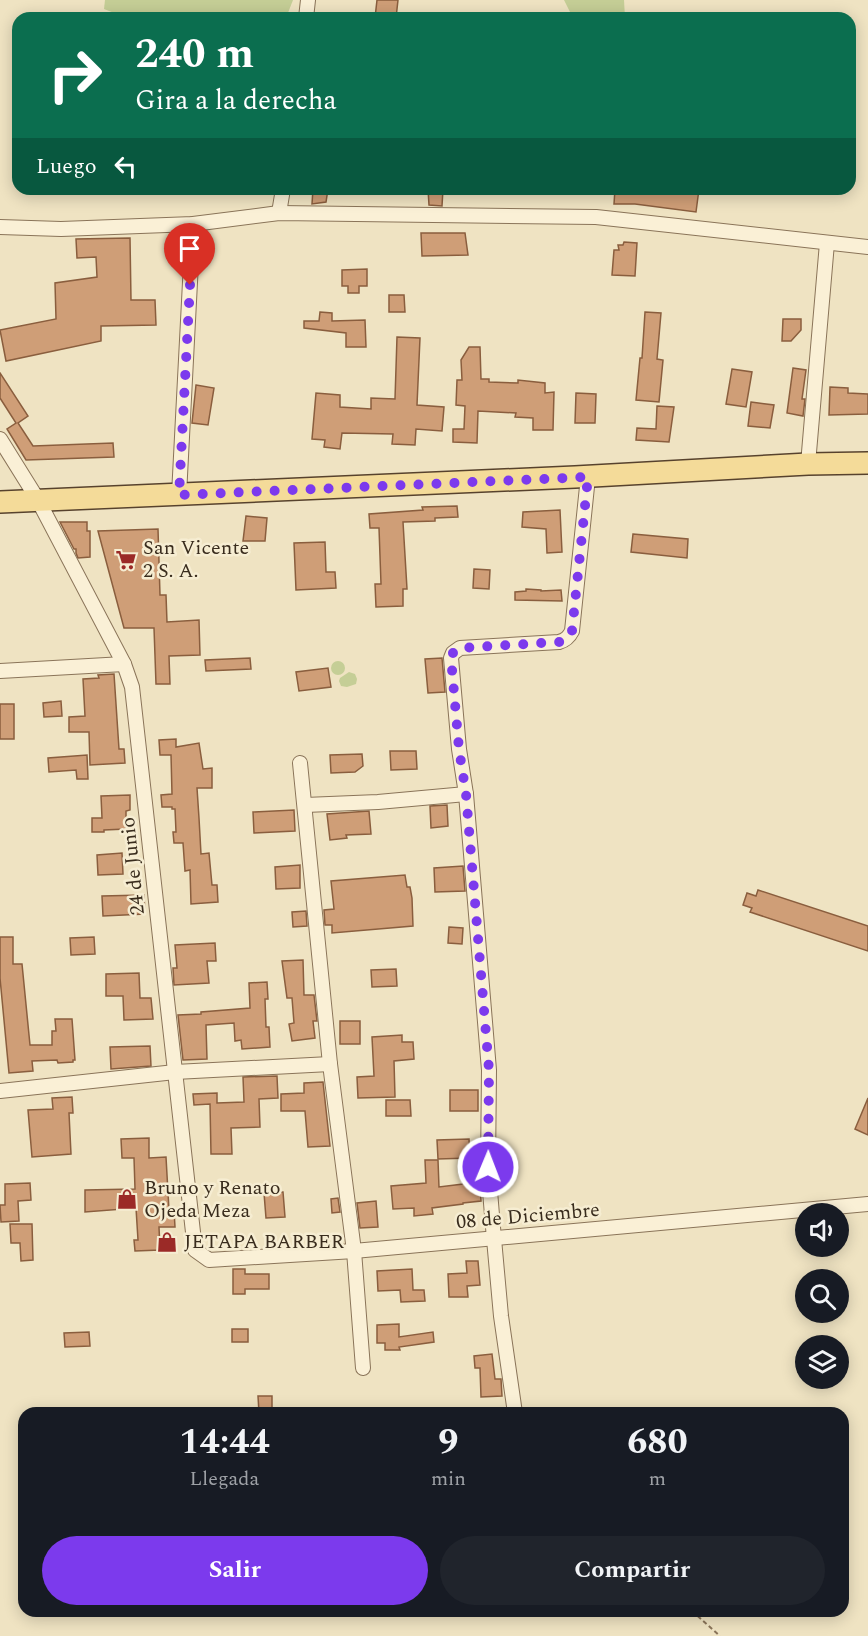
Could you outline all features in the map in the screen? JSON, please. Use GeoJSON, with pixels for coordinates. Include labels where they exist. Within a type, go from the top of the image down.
{"type":"FeatureCollection","features":[{"type":"Feature","properties":{"kind":"main road"},"geometry":{"type":"LineString","coordinates":[[0,502],[868,463]]}},
{"type":"Feature","properties":{"kind":"street"},"geometry":{"type":"LineString","coordinates":[[279,213],[282,195]]}},
{"type":"Feature","properties":{"kind":"street"},"geometry":{"type":"LineString","coordinates":[[0,227],[61,229],[193,224],[279,213],[596,217],[868,247]]}},
{"type":"Feature","properties":{"kind":"street"},"geometry":{"type":"LineString","coordinates":[[179,495],[193,224]]}},
{"type":"Feature","properties":{"kind":"street"},"geometry":{"type":"LineString","coordinates":[[808,464],[827,243]]}},
{"type":"Feature","properties":{"kind":"street","name":"24 de Junio"},"geometry":{"type":"LineString","coordinates":[[0,440],[38,500],[124,664],[132,687],[195,1250]]}},
{"type":"Feature","properties":{"kind":"street"},"geometry":{"type":"LineString","coordinates":[[514,1407],[501,1316],[488,1167],[489,1070],[452,656],[460,648],[559,642],[567,639],[572,631],[588,477]]}},
{"type":"Feature","properties":{"kind":"street"},"geometry":{"type":"LineString","coordinates":[[0,671],[124,664]]}},
{"type":"Feature","properties":{"kind":"street"},"geometry":{"type":"LineString","coordinates":[[300,763],[330,1065],[354,1251],[363,1368]]}},
{"type":"Feature","properties":{"kind":"street"},"geometry":{"type":"LineString","coordinates":[[304,805],[378,802],[466,794]]}},
{"type":"Feature","properties":{"kind":"street"},"geometry":{"type":"LineString","coordinates":[[0,1092],[175,1072],[330,1065]]}},
{"type":"Feature","properties":{"kind":"street","name":"08 de Diciembre"},"geometry":{"type":"LineString","coordinates":[[195,1250],[208,1260],[354,1251],[868,1204]]}},
{"type":"Feature","properties":{"kind":"path"},"geometry":{"type":"LineString","coordinates":[[699,1617],[720,1636]]}},
{"type":"Feature","properties":{"kind":"green space"},"geometry":{"type":"Polygon","coordinates":[[[105,0],[293,0],[288,12],[112,12],[104,9],[105,0]]]}},
{"type":"Feature","properties":{"kind":"green space"},"geometry":{"type":"Polygon","coordinates":[[[564,0],[624,0],[625,12],[570,12],[564,0]]]}},
{"type":"Feature","properties":{"kind":"green space"},"geometry":{"type":"Polygon","coordinates":[[[335,661],[341,661],[345,668],[341,675],[335,675],[331,671],[331,665],[335,661]]]}},
{"type":"Feature","properties":{"kind":"green space"},"geometry":{"type":"Polygon","coordinates":[[[349,672],[355,674],[356,684],[341,686],[340,678],[349,672]]]}},
{"type":"Feature","properties":{"kind":"building"},"geometry":{"type":"Polygon","coordinates":[[[377,0],[398,0],[397,12],[376,12],[377,0]]]}},
{"type":"Feature","properties":{"kind":"building"},"geometry":{"type":"Polygon","coordinates":[[[313,195],[327,195],[326,202],[312,204],[313,195]]]}},
{"type":"Feature","properties":{"kind":"building"},"geometry":{"type":"Polygon","coordinates":[[[428,195],[443,195],[442,206],[429,205],[428,195]]]}},
{"type":"Feature","properties":{"kind":"building"},"geometry":{"type":"Polygon","coordinates":[[[615,195],[698,195],[696,212],[635,204],[614,204],[615,195]]]}},
{"type":"Feature","properties":{"kind":"building"},"geometry":{"type":"Polygon","coordinates":[[[421,233],[465,233],[468,255],[422,256],[421,233]]]}},
{"type":"Feature","properties":{"kind":"building"},"geometry":{"type":"Polygon","coordinates":[[[130,238],[131,300],[155,300],[156,325],[101,326],[101,341],[6,361],[0,330],[56,319],[55,283],[97,277],[96,257],[77,258],[76,239],[130,238]]]}},
{"type":"Feature","properties":{"kind":"building"},"geometry":{"type":"Polygon","coordinates":[[[624,242],[637,243],[635,276],[612,275],[614,250],[619,250],[618,245],[623,245],[624,242]]]}},
{"type":"Feature","properties":{"kind":"building"},"geometry":{"type":"Polygon","coordinates":[[[367,269],[367,286],[359,286],[359,293],[348,293],[348,286],[342,286],[342,270],[367,269]]]}},
{"type":"Feature","properties":{"kind":"building"},"geometry":{"type":"Polygon","coordinates":[[[389,295],[404,295],[405,312],[389,312],[389,295]]]}},
{"type":"Feature","properties":{"kind":"building"},"geometry":{"type":"Polygon","coordinates":[[[320,312],[332,313],[332,321],[365,320],[366,347],[346,347],[346,333],[304,328],[304,321],[319,321],[320,312]]]}},
{"type":"Feature","properties":{"kind":"building"},"geometry":{"type":"Polygon","coordinates":[[[645,312],[661,313],[657,359],[663,360],[659,402],[636,400],[645,312]]]}},
{"type":"Feature","properties":{"kind":"building"},"geometry":{"type":"Polygon","coordinates":[[[783,319],[801,319],[801,330],[791,341],[782,341],[783,319]]]}},
{"type":"Feature","properties":{"kind":"building"},"geometry":{"type":"Polygon","coordinates":[[[397,337],[420,338],[417,405],[444,407],[442,431],[416,429],[415,445],[392,444],[393,434],[342,433],[340,449],[324,447],[325,440],[312,439],[316,393],[340,395],[340,407],[371,409],[371,398],[395,399],[397,337]]]}},
{"type":"Feature","properties":{"kind":"building"},"geometry":{"type":"Polygon","coordinates":[[[469,347],[480,347],[481,379],[489,379],[489,382],[518,383],[518,380],[545,383],[545,393],[554,392],[553,430],[533,430],[533,418],[515,417],[516,413],[478,411],[477,443],[453,442],[453,429],[464,429],[465,406],[456,405],[457,380],[462,380],[461,360],[469,347]]]}},
{"type":"Feature","properties":{"kind":"building"},"geometry":{"type":"Polygon","coordinates":[[[793,368],[806,370],[802,399],[805,399],[803,416],[787,413],[793,368]]]}},
{"type":"Feature","properties":{"kind":"building"},"geometry":{"type":"Polygon","coordinates":[[[732,369],[752,372],[746,407],[726,404],[732,369]]]}},
{"type":"Feature","properties":{"kind":"building"},"geometry":{"type":"Polygon","coordinates":[[[0,373],[28,416],[18,423],[33,446],[113,443],[114,457],[26,460],[7,429],[16,423],[0,398],[0,373]]]}},
{"type":"Feature","properties":{"kind":"building"},"geometry":{"type":"Polygon","coordinates":[[[196,385],[214,388],[208,425],[192,423],[196,385]]]}},
{"type":"Feature","properties":{"kind":"building"},"geometry":{"type":"Polygon","coordinates":[[[830,387],[848,388],[848,393],[868,394],[868,414],[829,415],[830,387]]]}},
{"type":"Feature","properties":{"kind":"building"},"geometry":{"type":"Polygon","coordinates":[[[576,393],[596,394],[595,423],[575,423],[576,393]]]}},
{"type":"Feature","properties":{"kind":"building"},"geometry":{"type":"Polygon","coordinates":[[[751,402],[774,405],[770,428],[748,426],[751,402]]]}},
{"type":"Feature","properties":{"kind":"building"},"geometry":{"type":"Polygon","coordinates":[[[657,406],[674,407],[669,442],[636,440],[637,428],[656,429],[657,406]]]}},
{"type":"Feature","properties":{"kind":"building"},"geometry":{"type":"Polygon","coordinates":[[[457,506],[458,517],[435,518],[435,521],[403,522],[407,589],[403,589],[403,606],[376,607],[375,584],[381,584],[379,528],[370,528],[369,514],[423,510],[422,507],[457,506]]]}},
{"type":"Feature","properties":{"kind":"building"},"geometry":{"type":"Polygon","coordinates":[[[560,510],[562,552],[547,553],[546,529],[522,527],[523,512],[560,510]]]}},
{"type":"Feature","properties":{"kind":"building"},"geometry":{"type":"Polygon","coordinates":[[[246,516],[267,518],[265,541],[243,541],[246,516]]]}},
{"type":"Feature","properties":{"kind":"building"},"geometry":{"type":"Polygon","coordinates":[[[60,522],[87,522],[87,531],[90,531],[90,557],[78,558],[76,549],[60,522]]]}},
{"type":"Feature","properties":{"kind":"building"},"geometry":{"type":"Polygon","coordinates":[[[158,529],[160,595],[166,595],[167,622],[199,620],[200,655],[169,656],[170,684],[156,684],[154,628],[124,628],[98,531],[158,529]]]}},
{"type":"Feature","properties":{"kind":"building"},"geometry":{"type":"Polygon","coordinates":[[[633,534],[688,539],[687,558],[631,552],[633,534]]]}},
{"type":"Feature","properties":{"kind":"building"},"geometry":{"type":"Polygon","coordinates":[[[325,542],[326,572],[335,572],[336,588],[296,590],[294,543],[325,542]]]}},
{"type":"Feature","properties":{"kind":"building"},"geometry":{"type":"Polygon","coordinates":[[[474,569],[490,570],[489,589],[473,588],[474,569]]]}},
{"type":"Feature","properties":{"kind":"building"},"geometry":{"type":"Polygon","coordinates":[[[526,589],[561,590],[562,601],[515,600],[515,592],[526,591],[526,589]]]}},
{"type":"Feature","properties":{"kind":"building"},"geometry":{"type":"Polygon","coordinates":[[[250,658],[251,669],[206,671],[205,660],[250,658]]]}},
{"type":"Feature","properties":{"kind":"building"},"geometry":{"type":"Polygon","coordinates":[[[442,658],[445,692],[428,693],[425,659],[442,658]]]}},
{"type":"Feature","properties":{"kind":"building"},"geometry":{"type":"Polygon","coordinates":[[[328,668],[331,687],[299,691],[296,672],[328,668]]]}},
{"type":"Feature","properties":{"kind":"building"},"geometry":{"type":"Polygon","coordinates":[[[114,674],[119,749],[124,749],[125,763],[90,765],[89,732],[69,732],[69,717],[85,716],[83,679],[114,674]]]}},
{"type":"Feature","properties":{"kind":"building"},"geometry":{"type":"Polygon","coordinates":[[[61,701],[62,716],[44,717],[43,703],[61,701]]]}},
{"type":"Feature","properties":{"kind":"building"},"geometry":{"type":"Polygon","coordinates":[[[0,704],[14,704],[14,739],[0,739],[0,704]]]}},
{"type":"Feature","properties":{"kind":"building"},"geometry":{"type":"Polygon","coordinates":[[[176,739],[176,747],[199,743],[203,769],[212,768],[212,788],[197,788],[201,854],[209,853],[212,885],[217,885],[218,902],[191,904],[190,870],[185,871],[183,843],[174,843],[175,809],[162,807],[161,795],[172,794],[171,755],[160,755],[159,740],[176,739]]]}},
{"type":"Feature","properties":{"kind":"building"},"geometry":{"type":"Polygon","coordinates":[[[390,751],[416,751],[417,769],[391,770],[390,751]]]}},
{"type":"Feature","properties":{"kind":"building"},"geometry":{"type":"Polygon","coordinates":[[[362,754],[363,766],[355,772],[331,773],[330,755],[362,754]]]}},
{"type":"Feature","properties":{"kind":"building"},"geometry":{"type":"Polygon","coordinates":[[[87,755],[88,779],[77,779],[76,770],[49,772],[48,758],[87,755]]]}},
{"type":"Feature","properties":{"kind":"building"},"geometry":{"type":"Polygon","coordinates":[[[130,795],[130,810],[126,811],[126,829],[92,832],[92,818],[102,818],[101,796],[130,795]]]}},
{"type":"Feature","properties":{"kind":"building"},"geometry":{"type":"Polygon","coordinates":[[[447,805],[448,826],[431,828],[430,806],[447,805]]]}},
{"type":"Feature","properties":{"kind":"building"},"geometry":{"type":"Polygon","coordinates":[[[294,810],[295,831],[254,833],[253,812],[294,810]]]}},
{"type":"Feature","properties":{"kind":"building"},"geometry":{"type":"Polygon","coordinates":[[[369,811],[371,834],[346,835],[347,838],[330,840],[327,814],[369,811]]]}},
{"type":"Feature","properties":{"kind":"building"},"geometry":{"type":"Polygon","coordinates":[[[122,853],[123,874],[98,875],[97,855],[122,853]]]}},
{"type":"Feature","properties":{"kind":"building"},"geometry":{"type":"Polygon","coordinates":[[[300,865],[300,888],[276,889],[275,867],[300,865]]]}},
{"type":"Feature","properties":{"kind":"building"},"geometry":{"type":"Polygon","coordinates":[[[463,866],[465,891],[435,892],[434,868],[463,866]]]}},
{"type":"Feature","properties":{"kind":"building"},"geometry":{"type":"Polygon","coordinates":[[[405,875],[412,898],[413,926],[332,933],[332,925],[325,925],[324,910],[334,909],[331,881],[405,875]]]}},
{"type":"Feature","properties":{"kind":"building"},"geometry":{"type":"Polygon","coordinates":[[[758,890],[868,926],[868,951],[750,912],[752,908],[743,905],[747,893],[756,896],[758,890]]]}},
{"type":"Feature","properties":{"kind":"building"},"geometry":{"type":"Polygon","coordinates":[[[144,895],[145,914],[103,916],[102,896],[144,895]]]}},
{"type":"Feature","properties":{"kind":"building"},"geometry":{"type":"Polygon","coordinates":[[[306,911],[307,926],[293,927],[292,912],[306,911]]]}},
{"type":"Feature","properties":{"kind":"building"},"geometry":{"type":"Polygon","coordinates":[[[449,927],[463,928],[462,944],[448,943],[449,927]]]}},
{"type":"Feature","properties":{"kind":"building"},"geometry":{"type":"Polygon","coordinates":[[[0,937],[13,937],[13,964],[22,964],[30,1045],[52,1045],[52,1031],[56,1031],[55,1019],[72,1019],[75,1060],[73,1062],[32,1061],[33,1071],[9,1073],[0,978],[0,937]]]}},
{"type":"Feature","properties":{"kind":"building"},"geometry":{"type":"Polygon","coordinates":[[[94,937],[95,954],[71,955],[70,938],[94,937]]]}},
{"type":"Feature","properties":{"kind":"building"},"geometry":{"type":"Polygon","coordinates":[[[215,943],[216,961],[207,961],[209,983],[174,985],[173,968],[177,968],[175,945],[215,943]]]}},
{"type":"Feature","properties":{"kind":"building"},"geometry":{"type":"Polygon","coordinates":[[[303,960],[304,995],[314,995],[317,1021],[313,1021],[315,1038],[292,1041],[289,1024],[294,1023],[292,998],[287,998],[282,961],[303,960]]]}},
{"type":"Feature","properties":{"kind":"building"},"geometry":{"type":"Polygon","coordinates":[[[396,969],[397,986],[372,987],[371,970],[396,969]]]}},
{"type":"Feature","properties":{"kind":"building"},"geometry":{"type":"Polygon","coordinates":[[[139,973],[140,998],[151,998],[153,1019],[124,1020],[123,996],[106,996],[106,974],[139,973]]]}},
{"type":"Feature","properties":{"kind":"building"},"geometry":{"type":"Polygon","coordinates":[[[267,982],[266,1027],[269,1027],[270,1047],[242,1049],[241,1040],[235,1041],[234,1023],[206,1025],[207,1059],[183,1060],[178,1015],[250,1008],[249,983],[267,982]]]}},
{"type":"Feature","properties":{"kind":"building"},"geometry":{"type":"Polygon","coordinates":[[[340,1021],[360,1021],[360,1044],[340,1044],[340,1021]]]}},
{"type":"Feature","properties":{"kind":"building"},"geometry":{"type":"Polygon","coordinates":[[[402,1035],[402,1042],[413,1042],[414,1059],[394,1061],[395,1097],[358,1098],[357,1077],[374,1076],[372,1037],[402,1035]]]}},
{"type":"Feature","properties":{"kind":"building"},"geometry":{"type":"Polygon","coordinates":[[[150,1046],[151,1066],[111,1069],[110,1047],[150,1046]]]}},
{"type":"Feature","properties":{"kind":"building"},"geometry":{"type":"Polygon","coordinates":[[[277,1076],[278,1098],[259,1099],[260,1127],[231,1128],[232,1154],[211,1154],[210,1104],[194,1105],[193,1094],[217,1093],[217,1103],[244,1102],[243,1077],[277,1076]]]}},
{"type":"Feature","properties":{"kind":"building"},"geometry":{"type":"Polygon","coordinates":[[[323,1082],[330,1146],[308,1147],[305,1111],[281,1111],[281,1094],[304,1093],[304,1083],[323,1082]]]}},
{"type":"Feature","properties":{"kind":"building"},"geometry":{"type":"Polygon","coordinates":[[[450,1090],[478,1090],[478,1111],[450,1111],[450,1090]]]}},
{"type":"Feature","properties":{"kind":"building"},"geometry":{"type":"Polygon","coordinates":[[[72,1097],[73,1113],[69,1113],[71,1154],[32,1157],[28,1110],[53,1109],[52,1098],[72,1097]]]}},
{"type":"Feature","properties":{"kind":"building"},"geometry":{"type":"Polygon","coordinates":[[[868,1098],[868,1135],[855,1129],[868,1098]]]}},
{"type":"Feature","properties":{"kind":"building"},"geometry":{"type":"Polygon","coordinates":[[[386,1100],[410,1100],[411,1116],[386,1116],[386,1100]]]}},
{"type":"Feature","properties":{"kind":"building"},"geometry":{"type":"Polygon","coordinates":[[[149,1138],[149,1158],[166,1157],[169,1210],[174,1210],[175,1227],[159,1227],[160,1250],[135,1251],[134,1240],[138,1240],[136,1208],[85,1212],[85,1190],[135,1189],[134,1158],[122,1158],[121,1139],[149,1138]]]}},
{"type":"Feature","properties":{"kind":"building"},"geometry":{"type":"Polygon","coordinates":[[[469,1139],[470,1158],[438,1159],[437,1140],[469,1139]]]}},
{"type":"Feature","properties":{"kind":"building"},"geometry":{"type":"Polygon","coordinates":[[[476,1158],[479,1163],[481,1201],[432,1208],[433,1214],[414,1216],[414,1208],[393,1209],[391,1186],[426,1183],[425,1160],[438,1160],[439,1187],[463,1184],[462,1159],[476,1158]]]}},
{"type":"Feature","properties":{"kind":"building"},"geometry":{"type":"Polygon","coordinates":[[[30,1183],[31,1200],[18,1201],[19,1221],[1,1222],[0,1205],[5,1205],[5,1184],[30,1183]]]}},
{"type":"Feature","properties":{"kind":"building"},"geometry":{"type":"Polygon","coordinates":[[[283,1192],[285,1217],[266,1218],[264,1193],[283,1192]]]}},
{"type":"Feature","properties":{"kind":"building"},"geometry":{"type":"Polygon","coordinates":[[[338,1198],[340,1212],[332,1213],[331,1199],[338,1198]]]}},
{"type":"Feature","properties":{"kind":"building"},"geometry":{"type":"Polygon","coordinates":[[[376,1201],[378,1227],[360,1228],[357,1203],[376,1201]]]}},
{"type":"Feature","properties":{"kind":"building"},"geometry":{"type":"Polygon","coordinates":[[[10,1224],[32,1224],[33,1260],[21,1261],[20,1243],[11,1243],[10,1224]]]}},
{"type":"Feature","properties":{"kind":"building"},"geometry":{"type":"Polygon","coordinates":[[[466,1261],[478,1261],[480,1285],[467,1286],[468,1297],[449,1297],[448,1274],[467,1273],[466,1261]]]}},
{"type":"Feature","properties":{"kind":"building"},"geometry":{"type":"Polygon","coordinates":[[[233,1269],[245,1269],[245,1274],[269,1274],[269,1289],[245,1289],[245,1294],[233,1294],[233,1269]]]}},
{"type":"Feature","properties":{"kind":"building"},"geometry":{"type":"Polygon","coordinates":[[[412,1269],[413,1290],[424,1290],[425,1301],[401,1302],[400,1290],[378,1291],[377,1271],[412,1269]]]}},
{"type":"Feature","properties":{"kind":"building"},"geometry":{"type":"Polygon","coordinates":[[[399,1324],[399,1337],[433,1332],[434,1342],[399,1347],[400,1350],[385,1350],[385,1343],[377,1343],[377,1325],[399,1324]]]}},
{"type":"Feature","properties":{"kind":"building"},"geometry":{"type":"Polygon","coordinates":[[[232,1329],[248,1329],[248,1342],[232,1342],[232,1329]]]}},
{"type":"Feature","properties":{"kind":"building"},"geometry":{"type":"Polygon","coordinates":[[[89,1332],[90,1346],[65,1347],[64,1333],[89,1332]]]}},
{"type":"Feature","properties":{"kind":"building"},"geometry":{"type":"Polygon","coordinates":[[[492,1354],[495,1379],[501,1379],[502,1396],[481,1397],[480,1368],[475,1368],[474,1356],[492,1354]]]}},
{"type":"Feature","properties":{"kind":"building"},"geometry":{"type":"Polygon","coordinates":[[[258,1396],[272,1396],[272,1407],[259,1407],[258,1396]]]}},
{"type":"Feature","properties":{"kind":"place","name":"San Vicente 2 S. A."},"geometry":{"type":"Point","coordinates":[126,560]}},
{"type":"Feature","properties":{"kind":"place","name":"Bruno y Renato Ojeda Meza"},"geometry":{"type":"Point","coordinates":[127,1199]}},
{"type":"Feature","properties":{"kind":"place","name":"JETAPA BARBER"},"geometry":{"type":"Point","coordinates":[167,1242]}},
{"type":"Feature","properties":{"kind":"route"},"geometry":{"type":"LineString","coordinates":[[190,285],[179,495],[588,477],[572,631],[567,639],[559,642],[460,648],[453,653],[451,658],[459,749],[466,794],[489,1070],[488,1167]]}}]}
